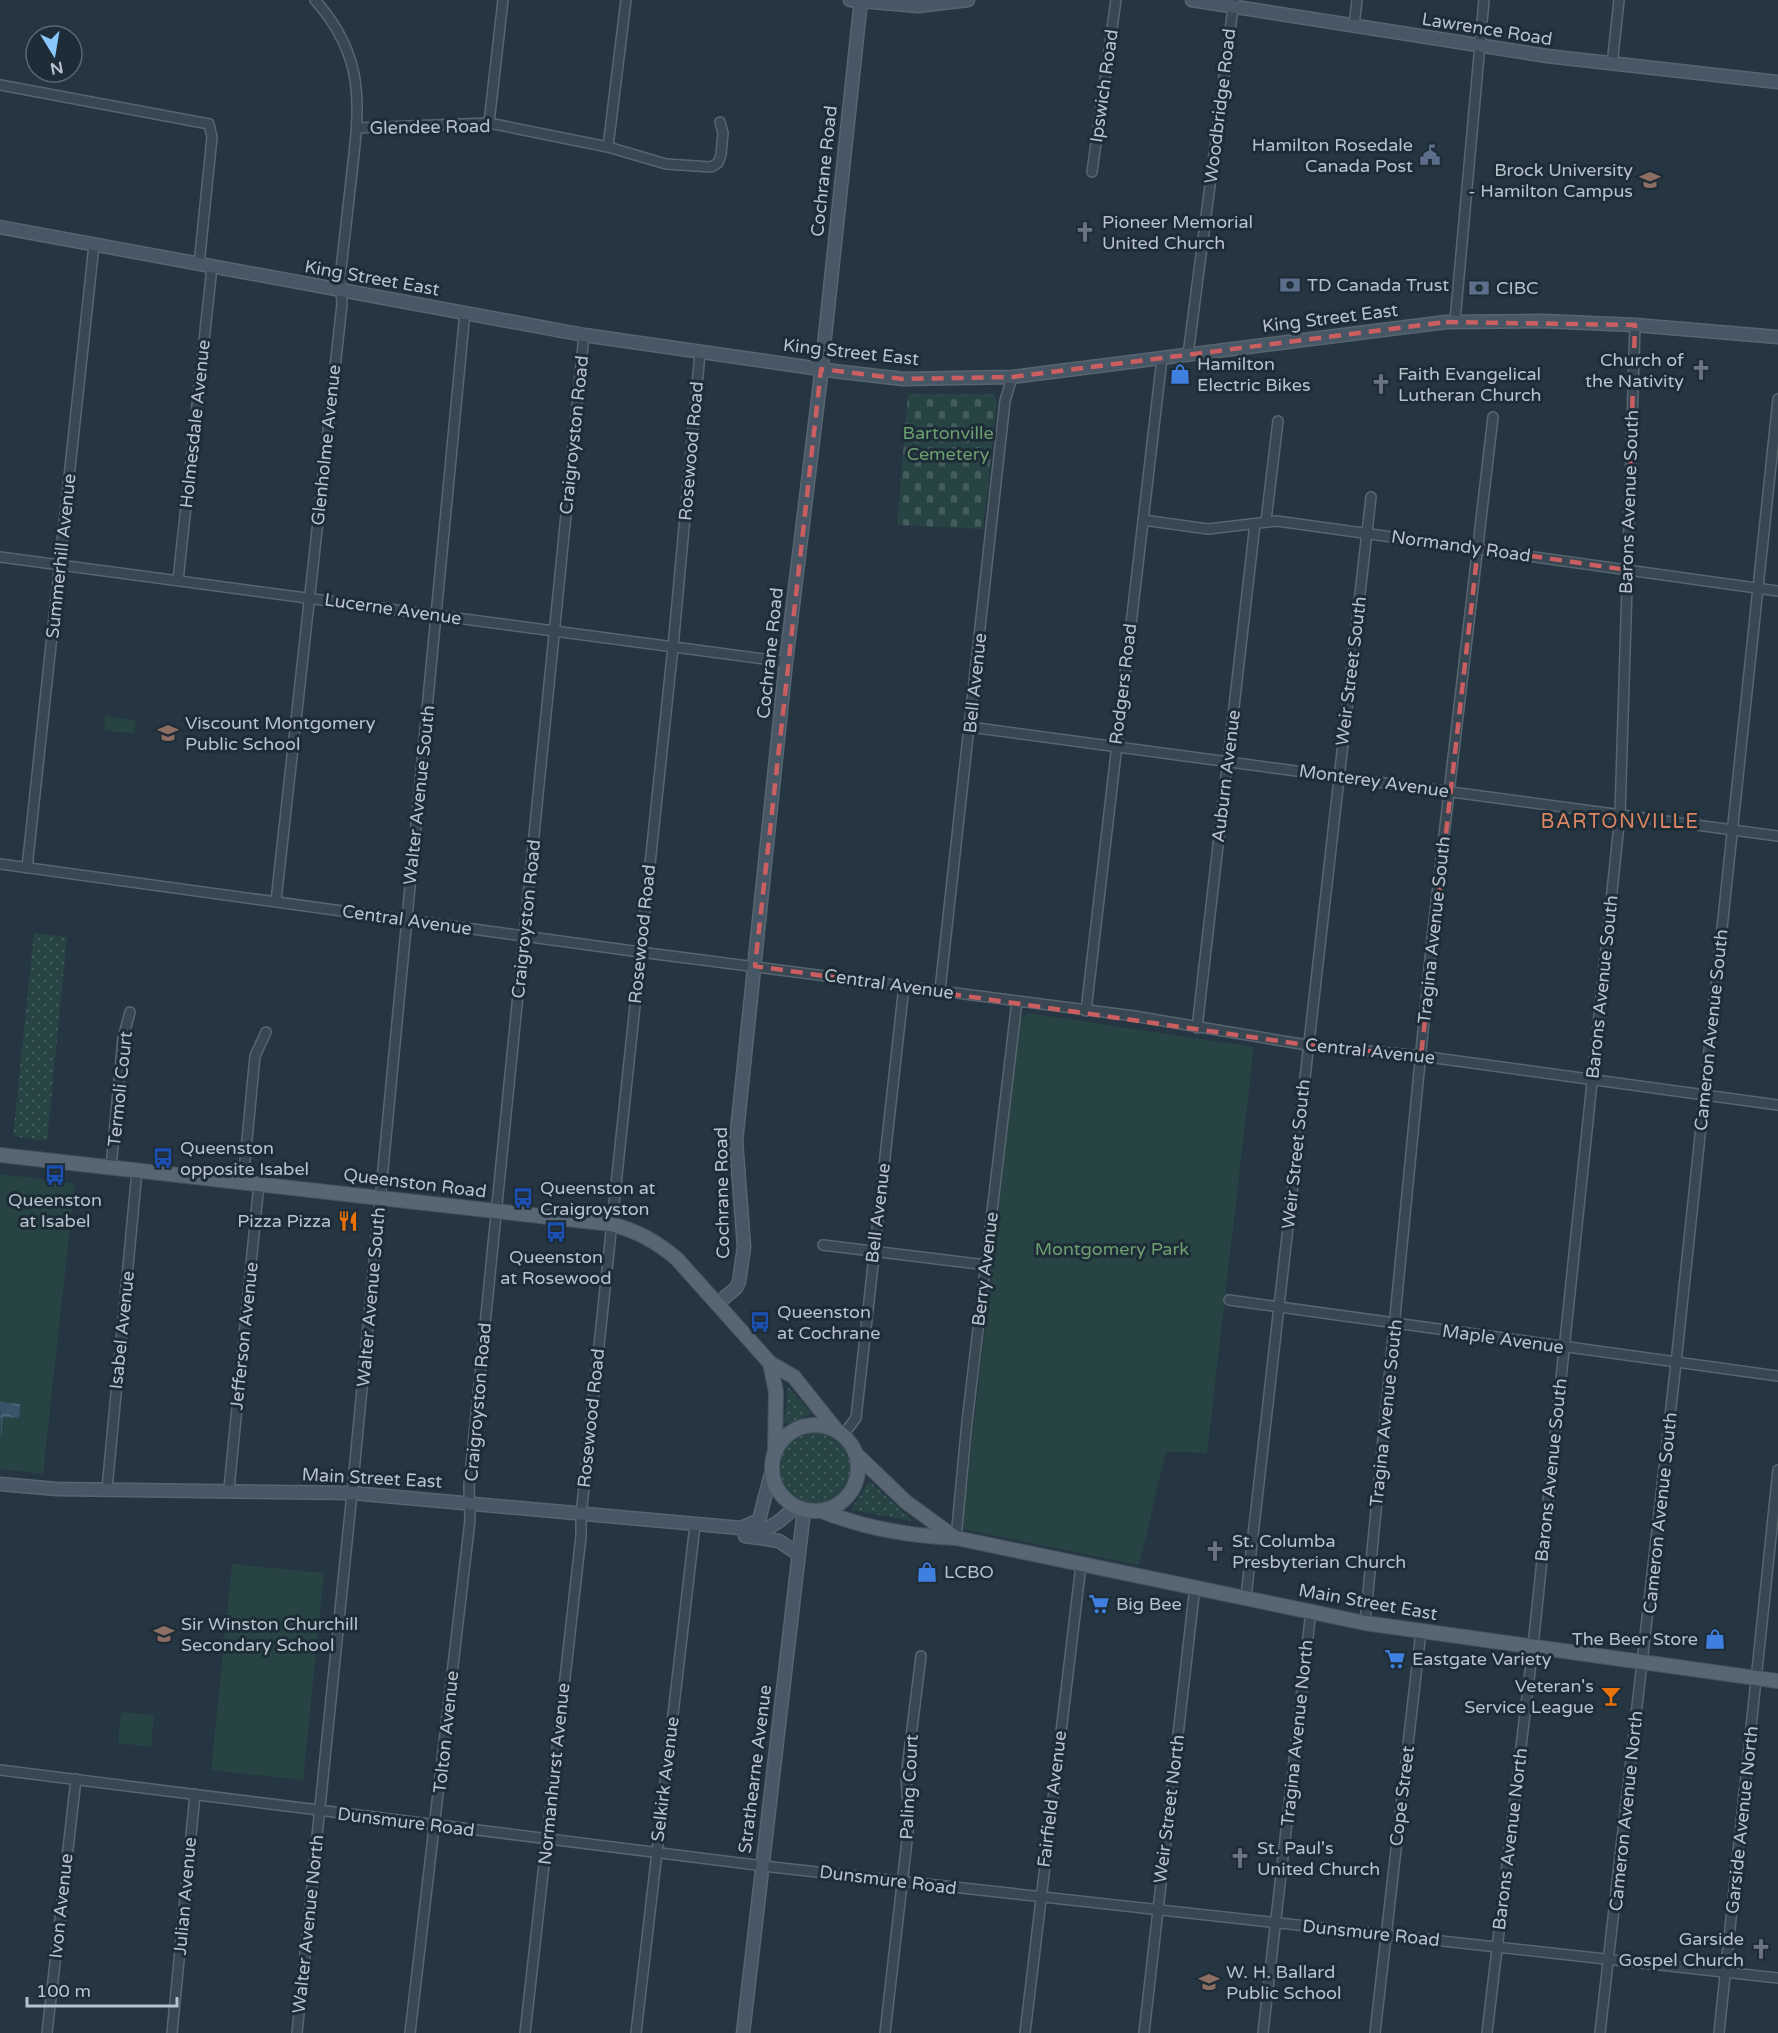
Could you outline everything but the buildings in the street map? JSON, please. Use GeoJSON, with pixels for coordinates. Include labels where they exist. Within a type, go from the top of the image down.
{"type":"FeatureCollection","features":[{"type":"Feature","properties":{"kind":"main road","name":"Queenston Road"},"geometry":{"type":"LineString","coordinates":[[0,1155],[380,1196],[611,1224],[645,1235],[660,1244],[718,1303],[770,1364],[794,1377],[840,1433]]}},
{"type":"Feature","properties":{"kind":"main road","name":"Queenston Road"},"geometry":{"type":"LineString","coordinates":[[770,1364],[776,1392],[775,1452]]}},
{"type":"Feature","properties":{"kind":"main road"},"geometry":{"type":"LineString","coordinates":[[819,1425],[840,1433],[856,1454],[858,1470],[851,1493],[842,1502],[822,1511],[799,1508],[778,1491],[772,1470],[775,1452],[787,1435],[806,1426],[819,1425]]}},
{"type":"Feature","properties":{"kind":"main road","name":"Main Street East"},"geometry":{"type":"LineString","coordinates":[[856,1454],[906,1502],[956,1538]]}},
{"type":"Feature","properties":{"kind":"main road","name":"Main Street East"},"geometry":{"type":"LineString","coordinates":[[822,1511],[839,1518],[926,1537],[956,1538],[1365,1623],[1778,1681]]}},
{"type":"Feature","properties":{"kind":"street","name":"Glenholme Avenue"},"geometry":{"type":"LineString","coordinates":[[276,901],[341,291],[359,98],[352,60],[334,23],[315,0]]}},
{"type":"Feature","properties":{"kind":"street"},"geometry":{"type":"LineString","coordinates":[[489,123],[503,0]]}},
{"type":"Feature","properties":{"kind":"street"},"geometry":{"type":"LineString","coordinates":[[608,147],[626,0]]}},
{"type":"Feature","properties":{"kind":"street"},"geometry":{"type":"LineString","coordinates":[[857,0],[918,6],[968,0]]}},
{"type":"Feature","properties":{"kind":"street","name":"Cochrane Road"},"geometry":{"type":"LineString","coordinates":[[718,1303],[736,1288],[739,1282],[744,1248],[736,1142],[786,662],[821,369],[857,0]]}},
{"type":"Feature","properties":{"kind":"street","name":"Ipswich Road"},"geometry":{"type":"LineString","coordinates":[[1092,172],[1116,0]]}},
{"type":"Feature","properties":{"kind":"street","name":"Lawrence Road"},"geometry":{"type":"LineString","coordinates":[[1192,0],[1233,4],[1354,26],[1612,65],[1778,82]]}},
{"type":"Feature","properties":{"kind":"street"},"geometry":{"type":"LineString","coordinates":[[1354,26],[1357,0]]}},
{"type":"Feature","properties":{"kind":"street"},"geometry":{"type":"LineString","coordinates":[[1455,321],[1484,0]]}},
{"type":"Feature","properties":{"kind":"street"},"geometry":{"type":"LineString","coordinates":[[1612,65],[1619,0]]}},
{"type":"Feature","properties":{"kind":"street","name":"Woodbridge Road"},"geometry":{"type":"LineString","coordinates":[[1188,355],[1233,4]]}},
{"type":"Feature","properties":{"kind":"street","name":"Holmesdale Avenue"},"geometry":{"type":"LineString","coordinates":[[0,85],[209,124],[212,137],[206,266],[178,580]]}},
{"type":"Feature","properties":{"kind":"street","name":"Glendee Road"},"geometry":{"type":"LineString","coordinates":[[357,128],[489,123],[608,147],[666,164],[711,167],[718,163],[721,155],[723,133],[720,122]]}},
{"type":"Feature","properties":{"kind":"street","name":"King Street East"},"geometry":{"type":"LineString","coordinates":[[0,227],[584,335],[700,353],[903,378],[1011,377],[1455,321],[1635,325],[1778,337]]}},
{"type":"Feature","properties":{"kind":"street","name":"Summerhill Avenue"},"geometry":{"type":"LineString","coordinates":[[27,868],[94,245]]}},
{"type":"Feature","properties":{"kind":"street","name":"Walter Avenue South"},"geometry":{"type":"LineString","coordinates":[[352,1493],[465,312]]}},
{"type":"Feature","properties":{"kind":"street","name":"Barons Avenue South"},"geometry":{"type":"LineString","coordinates":[[1533,1646],[1620,815],[1635,325]]}},
{"type":"Feature","properties":{"kind":"street","name":"Craigroyston Road"},"geometry":{"type":"LineString","coordinates":[[470,1502],[496,1210],[584,335]]}},
{"type":"Feature","properties":{"kind":"street","name":"Rosewood Road"},"geometry":{"type":"LineString","coordinates":[[581,1515],[672,647],[700,353]]}},
{"type":"Feature","properties":{"kind":"street","name":"Rodgers Road"},"geometry":{"type":"LineString","coordinates":[[1086,1011],[1115,746],[1162,358]]}},
{"type":"Feature","properties":{"kind":"street","name":"Bell Avenue"},"geometry":{"type":"LineString","coordinates":[[940,990],[1005,401],[1011,377]]}},
{"type":"Feature","properties":{"kind":"street","name":"Cameron Avenue South"},"geometry":{"type":"LineString","coordinates":[[1643,1661],[1778,399]]}},
{"type":"Feature","properties":{"kind":"street","name":"Tragina Avenue South"},"geometry":{"type":"LineString","coordinates":[[1365,1623],[1449,792],[1493,417]]}},
{"type":"Feature","properties":{"kind":"street"},"geometry":{"type":"LineString","coordinates":[[1266,521],[1278,420]]}},
{"type":"Feature","properties":{"kind":"street","name":"Weir Street South"},"geometry":{"type":"LineString","coordinates":[[1246,1597],[1281,1308],[1307,1045],[1371,497]]}},
{"type":"Feature","properties":{"kind":"street","name":"Normandy Road"},"geometry":{"type":"LineString","coordinates":[[1143,520],[1208,529],[1266,521],[1366,532],[1778,591]]}},
{"type":"Feature","properties":{"kind":"street","name":"Auburn Avenue"},"geometry":{"type":"LineString","coordinates":[[1197,1028],[1255,524]]}},
{"type":"Feature","properties":{"kind":"street","name":"Lucerne Avenue"},"geometry":{"type":"LineString","coordinates":[[0,557],[786,662]]}},
{"type":"Feature","properties":{"kind":"street","name":"Monterey Avenue"},"geometry":{"type":"LineString","coordinates":[[970,727],[1778,836]]}},
{"type":"Feature","properties":{"kind":"street","name":"Central Avenue"},"geometry":{"type":"LineString","coordinates":[[0,864],[640,952],[940,990],[1307,1045],[1421,1056],[1778,1105]]}},
{"type":"Feature","properties":{"kind":"street","name":"Bell Avenue"},"geometry":{"type":"LineString","coordinates":[[840,1433],[856,1418],[904,986]]}},
{"type":"Feature","properties":{"kind":"street","name":"Berry Avenue"},"geometry":{"type":"LineString","coordinates":[[956,1538],[1017,1001]]}},
{"type":"Feature","properties":{"kind":"street","name":"Termoli Court"},"geometry":{"type":"LineString","coordinates":[[111,1167],[123,1038],[130,1012]]}},
{"type":"Feature","properties":{"kind":"street"},"geometry":{"type":"LineString","coordinates":[[243,1182],[255,1056],[266,1032]]}},
{"type":"Feature","properties":{"kind":"street","name":"Isabel Avenue"},"geometry":{"type":"LineString","coordinates":[[107,1489],[137,1171]]}},
{"type":"Feature","properties":{"kind":"street","name":"Jefferson Avenue"},"geometry":{"type":"LineString","coordinates":[[229,1489],[259,1183]]}},
{"type":"Feature","properties":{"kind":"street"},"geometry":{"type":"LineString","coordinates":[[823,1245],[986,1264]]}},
{"type":"Feature","properties":{"kind":"street","name":"Maple Avenue"},"geometry":{"type":"LineString","coordinates":[[1229,1300],[1778,1376]]}},
{"type":"Feature","properties":{"kind":"street"},"geometry":{"type":"LineString","coordinates":[[735,1528],[759,1520],[772,1470]]}},
{"type":"Feature","properties":{"kind":"street","name":"Garside Avenue North"},"geometry":{"type":"LineString","coordinates":[[1719,2033],[1778,1470]]}},
{"type":"Feature","properties":{"kind":"street","name":"Main Street East"},"geometry":{"type":"LineString","coordinates":[[0,1484],[107,1489],[229,1489],[352,1493],[470,1502],[581,1515],[735,1528],[752,1532],[764,1530],[799,1508]]}},
{"type":"Feature","properties":{"kind":"street","name":"Walter Avenue North"},"geometry":{"type":"LineString","coordinates":[[297,2033],[352,1493]]}},
{"type":"Feature","properties":{"kind":"street","name":"Tolton Avenue"},"geometry":{"type":"LineString","coordinates":[[410,2033],[470,1502]]}},
{"type":"Feature","properties":{"kind":"street","name":"Strathearne Avenue"},"geometry":{"type":"LineString","coordinates":[[743,2033],[798,1554],[799,1508]]}},
{"type":"Feature","properties":{"kind":"street","name":"Normanhurst Avenue"},"geometry":{"type":"LineString","coordinates":[[525,2033],[580,1548],[581,1515]]}},
{"type":"Feature","properties":{"kind":"street","name":"Selkirk Avenue"},"geometry":{"type":"LineString","coordinates":[[636,2033],[695,1525]]}},
{"type":"Feature","properties":{"kind":"street"},"geometry":{"type":"LineString","coordinates":[[735,1528],[749,1539],[786,1543],[798,1554]]}},
{"type":"Feature","properties":{"kind":"street","name":"Fairfield Avenue"},"geometry":{"type":"LineString","coordinates":[[1025,2033],[1081,1564]]}},
{"type":"Feature","properties":{"kind":"street","name":"Weir Street North"},"geometry":{"type":"LineString","coordinates":[[1144,2033],[1195,1586]]}},
{"type":"Feature","properties":{"kind":"street","name":"Tragina Avenue North"},"geometry":{"type":"LineString","coordinates":[[1263,2033],[1311,1611]]}},
{"type":"Feature","properties":{"kind":"street","name":"Cope Street"},"geometry":{"type":"LineString","coordinates":[[1375,2033],[1421,1631]]}},
{"type":"Feature","properties":{"kind":"street","name":"Barons Avenue North"},"geometry":{"type":"LineString","coordinates":[[1487,2033],[1533,1646]]}},
{"type":"Feature","properties":{"kind":"street","name":"Paling Court"},"geometry":{"type":"LineString","coordinates":[[885,2033],[909,1823],[906,1777],[921,1656]]}},
{"type":"Feature","properties":{"kind":"street","name":"Cameron Avenue North"},"geometry":{"type":"LineString","coordinates":[[1600,2033],[1643,1661]]}},
{"type":"Feature","properties":{"kind":"street","name":"Dunsmure Road"},"geometry":{"type":"LineString","coordinates":[[0,1770],[762,1866],[1778,1978]]}},
{"type":"Feature","properties":{"kind":"street","name":"Ivon Avenue"},"geometry":{"type":"LineString","coordinates":[[47,2033],[76,1779]]}},
{"type":"Feature","properties":{"kind":"street","name":"Julian Avenue"},"geometry":{"type":"LineString","coordinates":[[172,2033],[195,1794]]}},
{"type":"Feature","properties":{"kind":"highlighted area"},"geometry":{"type":"Polygon","coordinates":[[[1446,322],[1635,325],[1627,570],[1478,548],[1421,1056],[1307,1045],[755,966],[821,369],[903,379],[1012,377],[1446,322]]]}},
{"type":"Feature","properties":{"kind":"green space","name":"Bartonville Cemetery"},"geometry":{"type":"Polygon","coordinates":[[[908,394],[993,394],[997,402],[983,529],[897,525],[908,394]]]}},
{"type":"Feature","properties":{"kind":"green space"},"geometry":{"type":"Polygon","coordinates":[[[105,716],[136,720],[134,734],[104,730],[105,716]]]}},
{"type":"Feature","properties":{"kind":"green space"},"geometry":{"type":"Polygon","coordinates":[[[34,933],[67,937],[47,1141],[13,1136],[34,933]]]}},
{"type":"Feature","properties":{"kind":"green space","name":"Montgomery Park"},"geometry":{"type":"Polygon","coordinates":[[[1028,1013],[1254,1047],[1207,1453],[1166,1452],[1139,1565],[962,1529],[1020,1020],[1028,1013]]]}},
{"type":"Feature","properties":{"kind":"green space"},"geometry":{"type":"Polygon","coordinates":[[[0,1174],[75,1183],[43,1474],[0,1469],[0,1174]]]}},
{"type":"Feature","properties":{"kind":"green space"},"geometry":{"type":"Polygon","coordinates":[[[788,1387],[812,1414],[787,1424],[784,1423],[788,1387]]]}},
{"type":"Feature","properties":{"kind":"green space"},"geometry":{"type":"Polygon","coordinates":[[[816,1432],[836,1438],[846,1448],[852,1468],[846,1488],[836,1498],[816,1504],[796,1498],[786,1488],[780,1468],[786,1448],[796,1438],[816,1432]]]}},
{"type":"Feature","properties":{"kind":"green space"},"geometry":{"type":"Polygon","coordinates":[[[869,1481],[911,1519],[911,1521],[851,1510],[869,1481]]]}},
{"type":"Feature","properties":{"kind":"green space"},"geometry":{"type":"Polygon","coordinates":[[[232,1564],[324,1573],[303,1780],[211,1770],[232,1564]]]}},
{"type":"Feature","properties":{"kind":"green space"},"geometry":{"type":"Polygon","coordinates":[[[121,1712],[154,1715],[151,1747],[118,1743],[121,1712]]]}},
{"type":"Feature","properties":{"kind":"water"},"geometry":{"type":"Polygon","coordinates":[[[0,1402],[20,1404],[19,1418],[3,1417],[1,1439],[0,1402]]]}},
{"type":"Feature","properties":{"kind":"place","name":"Hamilton Rosedale Canada Post"},"geometry":{"type":"Point","coordinates":[1430,155]}},
{"type":"Feature","properties":{"kind":"place","name":"Brock University - Hamilton Campus"},"geometry":{"type":"Point","coordinates":[1650,180]}},
{"type":"Feature","properties":{"kind":"place","name":"Pioneer Memorial United Church"},"geometry":{"type":"Point","coordinates":[1085,232]}},
{"type":"Feature","properties":{"kind":"place","name":"TD Canada Trust"},"geometry":{"type":"Point","coordinates":[1290,285]}},
{"type":"Feature","properties":{"kind":"place","name":"CIBC"},"geometry":{"type":"Point","coordinates":[1479,288]}},
{"type":"Feature","properties":{"kind":"place","name":"Church of the Nativity"},"geometry":{"type":"Point","coordinates":[1701,370]}},
{"type":"Feature","properties":{"kind":"place","name":"Hamilton Electric Bikes"},"geometry":{"type":"Point","coordinates":[1180,374]}},
{"type":"Feature","properties":{"kind":"place","name":"Faith Evangelical Lutheran Church"},"geometry":{"type":"Point","coordinates":[1381,384]}},
{"type":"Feature","properties":{"kind":"place","name":"Viscount Montgomery Public School"},"geometry":{"type":"Point","coordinates":[168,733]}},
{"type":"Feature","properties":{"kind":"place","name":"Queenston opposite Isabel"},"geometry":{"type":"Point","coordinates":[163,1158]}},
{"type":"Feature","properties":{"kind":"place","name":"Queenston at Isabel"},"geometry":{"type":"Point","coordinates":[55,1175]}},
{"type":"Feature","properties":{"kind":"place","name":"Queenston at Craigroyston"},"geometry":{"type":"Point","coordinates":[523,1198]}},
{"type":"Feature","properties":{"kind":"place","name":"Pizza Pizza"},"geometry":{"type":"Point","coordinates":[348,1221]}},
{"type":"Feature","properties":{"kind":"place","name":"Queenston at Rosewood"},"geometry":{"type":"Point","coordinates":[556,1232]}},
{"type":"Feature","properties":{"kind":"place","name":"Queenston at Cochrane"},"geometry":{"type":"Point","coordinates":[760,1322]}},
{"type":"Feature","properties":{"kind":"place","name":"St. Columba Presbyterian Church"},"geometry":{"type":"Point","coordinates":[1215,1551]}},
{"type":"Feature","properties":{"kind":"place","name":"LCBO"},"geometry":{"type":"Point","coordinates":[927,1572]}},
{"type":"Feature","properties":{"kind":"place","name":"Big Bee"},"geometry":{"type":"Point","coordinates":[1099,1604]}},
{"type":"Feature","properties":{"kind":"place","name":"Sir Winston Churchill Secondary School"},"geometry":{"type":"Point","coordinates":[164,1634]}},
{"type":"Feature","properties":{"kind":"place","name":"The Beer Store"},"geometry":{"type":"Point","coordinates":[1715,1639]}},
{"type":"Feature","properties":{"kind":"place","name":"Eastgate Variety"},"geometry":{"type":"Point","coordinates":[1395,1659]}},
{"type":"Feature","properties":{"kind":"place","name":"Veteran's Service League"},"geometry":{"type":"Point","coordinates":[1611,1696]}},
{"type":"Feature","properties":{"kind":"place","name":"St. Paul's United Church"},"geometry":{"type":"Point","coordinates":[1240,1858]}},
{"type":"Feature","properties":{"kind":"place","name":"Garside Gospel Church"},"geometry":{"type":"Point","coordinates":[1761,1949]}},
{"type":"Feature","properties":{"kind":"place","name":"W. H. Ballard Public School"},"geometry":{"type":"Point","coordinates":[1209,1982]}},
{"type":"Feature","properties":{"kind":"district","name":"BARTONVILLE"},"geometry":{"type":"Point","coordinates":[1620,822]}}]}
